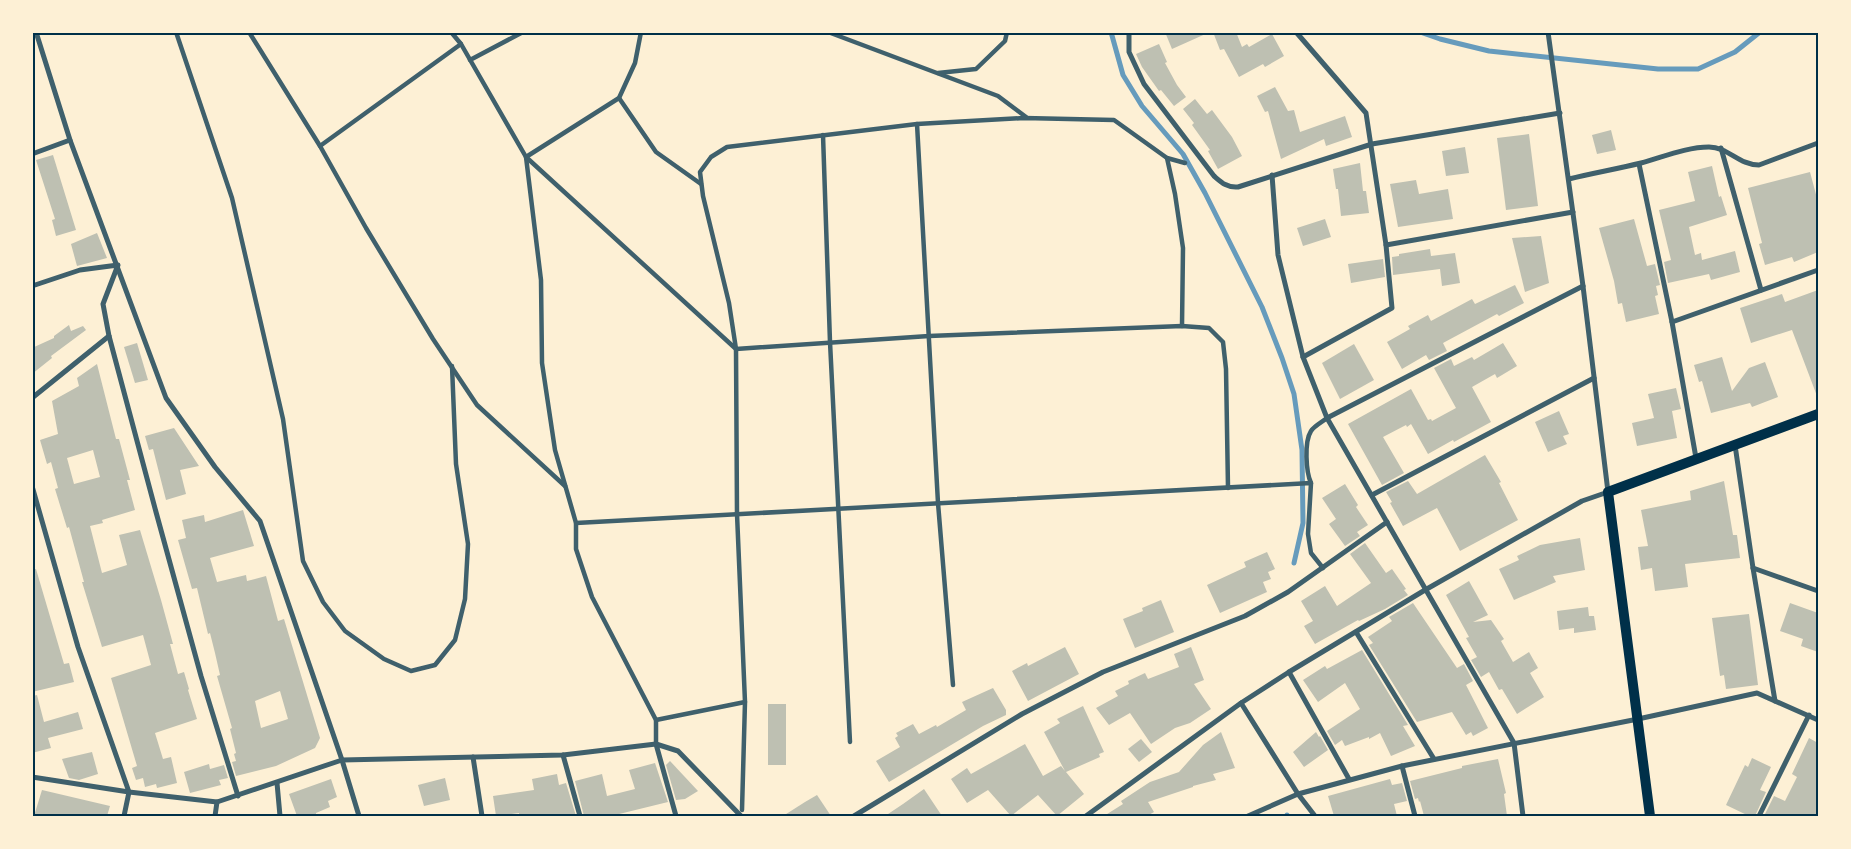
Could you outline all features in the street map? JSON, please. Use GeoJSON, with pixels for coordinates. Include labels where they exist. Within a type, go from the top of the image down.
{"type":"FeatureCollection","features":[{"type":"Feature","properties":{"kind":"main road"},"geometry":{"type":"LineString","coordinates":[[1650,816],[1608,492],[1818,414]]}},
{"type":"Feature","properties":{"kind":"street"},"geometry":{"type":"LineString","coordinates":[[36,32],[70,140],[166,398],[215,467],[260,521],[342,760],[359,816]]}},
{"type":"Feature","properties":{"kind":"street"},"geometry":{"type":"LineString","coordinates":[[176,32],[232,198],[283,419],[303,561],[323,602],[345,631],[384,659],[411,671],[435,665],[455,640],[465,599],[468,544],[456,464],[452,366]]}},
{"type":"Feature","properties":{"kind":"street"},"geometry":{"type":"LineString","coordinates":[[249,32],[320,146],[366,228],[477,405],[566,486]]}},
{"type":"Feature","properties":{"kind":"street"},"geometry":{"type":"LineString","coordinates":[[450,32],[470,60],[526,157],[736,349],[929,336],[1182,326],[1209,328],[1223,342],[1226,369],[1228,488]]}},
{"type":"Feature","properties":{"kind":"street"},"geometry":{"type":"LineString","coordinates":[[470,60],[523,32]]}},
{"type":"Feature","properties":{"kind":"street"},"geometry":{"type":"LineString","coordinates":[[526,157],[619,98],[635,63],[640,32]]}},
{"type":"Feature","properties":{"kind":"street"},"geometry":{"type":"LineString","coordinates":[[828,32],[998,96],[1027,118]]}},
{"type":"Feature","properties":{"kind":"street"},"geometry":{"type":"LineString","coordinates":[[937,73],[976,69],[1005,41],[1007,32]]}},
{"type":"Feature","properties":{"kind":"street"},"geometry":{"type":"LineString","coordinates":[[1129,32],[1129,52],[1144,84],[1214,176],[1225,186],[1232,188],[1372,144],[1560,113]]}},
{"type":"Feature","properties":{"kind":"street"},"geometry":{"type":"LineString","coordinates":[[1296,32],[1366,113],[1386,245],[1392,308],[1303,357]]}},
{"type":"Feature","properties":{"kind":"street"},"geometry":{"type":"LineString","coordinates":[[1086,816],[1240,703],[1289,672],[1425,590],[1582,501],[1608,492],[1569,178],[1548,32]]}},
{"type":"Feature","properties":{"kind":"street"},"geometry":{"type":"LineString","coordinates":[[320,146],[460,44]]}},
{"type":"Feature","properties":{"kind":"street"},"geometry":{"type":"LineString","coordinates":[[619,98],[656,152],[701,184]]}},
{"type":"Feature","properties":{"kind":"street"},"geometry":{"type":"LineString","coordinates":[[741,813],[744,702],[737,514],[736,349],[729,303],[703,196],[700,172],[711,157],[728,147],[917,124],[1027,118],[1114,120],[1167,158],[1185,163]]}},
{"type":"Feature","properties":{"kind":"street"},"geometry":{"type":"LineString","coordinates":[[917,124],[938,504],[953,685]]}},
{"type":"Feature","properties":{"kind":"street"},"geometry":{"type":"LineString","coordinates":[[823,135],[830,342],[850,742]]}},
{"type":"Feature","properties":{"kind":"street"},"geometry":{"type":"LineString","coordinates":[[32,154],[70,140]]}},
{"type":"Feature","properties":{"kind":"street"},"geometry":{"type":"LineString","coordinates":[[1569,178],[1639,164],[1699,147],[1721,148],[1744,162],[1751,165],[1759,165],[1818,143]]}},
{"type":"Feature","properties":{"kind":"street"},"geometry":{"type":"LineString","coordinates":[[1721,148],[1761,290]]}},
{"type":"Feature","properties":{"kind":"street"},"geometry":{"type":"LineString","coordinates":[[526,157],[541,280],[542,363],[555,450],[576,522],[576,549],[592,597],[656,720],[656,744],[676,816]]}},
{"type":"Feature","properties":{"kind":"street"},"geometry":{"type":"LineString","coordinates":[[1167,158],[1175,194],[1183,248],[1182,326]]}},
{"type":"Feature","properties":{"kind":"street"},"geometry":{"type":"LineString","coordinates":[[1639,164],[1672,322],[1696,458]]}},
{"type":"Feature","properties":{"kind":"street"},"geometry":{"type":"LineString","coordinates":[[1272,176],[1278,255],[1303,357],[1327,418],[1514,743],[1523,816]]}},
{"type":"Feature","properties":{"kind":"street"},"geometry":{"type":"LineString","coordinates":[[1386,245],[1572,212]]}},
{"type":"Feature","properties":{"kind":"street"},"geometry":{"type":"LineString","coordinates":[[32,286],[80,270],[118,265]]}},
{"type":"Feature","properties":{"kind":"street"},"geometry":{"type":"LineString","coordinates":[[118,265],[103,304],[109,336],[201,676],[238,796]]}},
{"type":"Feature","properties":{"kind":"street"},"geometry":{"type":"LineString","coordinates":[[1672,322],[1818,270]]}},
{"type":"Feature","properties":{"kind":"street"},"geometry":{"type":"LineString","coordinates":[[1322,568],[1311,553],[1308,534],[1311,483],[1308,476],[1307,441],[1312,430],[1327,418],[1583,286]]}},
{"type":"Feature","properties":{"kind":"street"},"geometry":{"type":"LineString","coordinates":[[32,398],[109,336]]}},
{"type":"Feature","properties":{"kind":"street"},"geometry":{"type":"LineString","coordinates":[[1372,495],[1594,378]]}},
{"type":"Feature","properties":{"kind":"street"},"geometry":{"type":"LineString","coordinates":[[1735,445],[1775,701]]}},
{"type":"Feature","properties":{"kind":"street"},"geometry":{"type":"LineString","coordinates":[[576,522],[1311,483]]}},
{"type":"Feature","properties":{"kind":"street"},"geometry":{"type":"LineString","coordinates":[[32,486],[78,647],[130,792],[124,816]]}},
{"type":"Feature","properties":{"kind":"street"},"geometry":{"type":"LineString","coordinates":[[854,816],[1022,714],[1103,672],[1245,616],[1288,592],[1387,522]]}},
{"type":"Feature","properties":{"kind":"street"},"geometry":{"type":"LineString","coordinates":[[1753,568],[1818,591]]}},
{"type":"Feature","properties":{"kind":"street"},"geometry":{"type":"LineString","coordinates":[[1356,632],[1434,760]]}},
{"type":"Feature","properties":{"kind":"street"},"geometry":{"type":"LineString","coordinates":[[1289,672],[1349,779]]}},
{"type":"Feature","properties":{"kind":"street"},"geometry":{"type":"LineString","coordinates":[[1248,816],[1298,794],[1402,766],[1757,693],[1818,720]]}},
{"type":"Feature","properties":{"kind":"street"},"geometry":{"type":"LineString","coordinates":[[656,720],[744,702]]}},
{"type":"Feature","properties":{"kind":"street"},"geometry":{"type":"LineString","coordinates":[[1240,703],[1314,816]]}},
{"type":"Feature","properties":{"kind":"street"},"geometry":{"type":"LineString","coordinates":[[1759,816],[1809,715]]}},
{"type":"Feature","properties":{"kind":"street"},"geometry":{"type":"LineString","coordinates":[[33,778],[217,802],[342,760],[564,754],[656,744],[678,751],[741,813]]}},
{"type":"Feature","properties":{"kind":"street"},"geometry":{"type":"LineString","coordinates":[[564,754],[580,816]]}},
{"type":"Feature","properties":{"kind":"street"},"geometry":{"type":"LineString","coordinates":[[472,757],[482,816]]}},
{"type":"Feature","properties":{"kind":"street"},"geometry":{"type":"LineString","coordinates":[[1402,766],[1415,816]]}},
{"type":"Feature","properties":{"kind":"street"},"geometry":{"type":"LineString","coordinates":[[277,783],[280,816]]}},
{"type":"Feature","properties":{"kind":"street"},"geometry":{"type":"LineString","coordinates":[[215,816],[217,802]]}},
{"type":"Feature","properties":{"kind":"building"},"geometry":{"type":"Polygon","coordinates":[[[1165,32],[1210,32],[1172,49],[1165,32]]]}},
{"type":"Feature","properties":{"kind":"building"},"geometry":{"type":"Polygon","coordinates":[[[1213,32],[1236,32],[1242,47],[1247,44],[1249,47],[1272,34],[1284,56],[1265,67],[1263,64],[1239,77],[1224,49],[1220,50],[1213,32]]]}},
{"type":"Feature","properties":{"kind":"building"},"geometry":{"type":"Polygon","coordinates":[[[1159,44],[1167,62],[1165,63],[1186,97],[1174,106],[1161,90],[1159,91],[1142,67],[1136,54],[1159,44]]]}},
{"type":"Feature","properties":{"kind":"building"},"geometry":{"type":"Polygon","coordinates":[[[1275,87],[1288,111],[1294,110],[1300,132],[1345,116],[1352,137],[1326,146],[1324,139],[1281,159],[1268,111],[1265,112],[1257,96],[1275,87]]]}},
{"type":"Feature","properties":{"kind":"building"},"geometry":{"type":"Polygon","coordinates":[[[1195,99],[1207,114],[1212,110],[1232,137],[1242,156],[1218,169],[1208,151],[1210,150],[1183,109],[1195,99]]]}},
{"type":"Feature","properties":{"kind":"building"},"geometry":{"type":"Polygon","coordinates":[[[1611,130],[1616,150],[1597,154],[1592,135],[1611,130]]]}},
{"type":"Feature","properties":{"kind":"building"},"geometry":{"type":"Polygon","coordinates":[[[1529,134],[1538,206],[1506,210],[1497,138],[1529,134]]]}},
{"type":"Feature","properties":{"kind":"building"},"geometry":{"type":"Polygon","coordinates":[[[1465,147],[1469,173],[1446,176],[1442,151],[1465,147]]]}},
{"type":"Feature","properties":{"kind":"building"},"geometry":{"type":"Polygon","coordinates":[[[53,155],[76,230],[56,236],[52,220],[55,219],[36,160],[53,155]]]}},
{"type":"Feature","properties":{"kind":"building"},"geometry":{"type":"Polygon","coordinates":[[[1360,163],[1363,191],[1366,191],[1369,213],[1341,216],[1338,189],[1336,189],[1333,169],[1360,163]]]}},
{"type":"Feature","properties":{"kind":"building"},"geometry":{"type":"Polygon","coordinates":[[[1712,166],[1719,197],[1721,196],[1727,215],[1689,227],[1695,255],[1701,253],[1702,260],[1735,251],[1740,272],[1711,280],[1709,274],[1668,283],[1664,262],[1671,260],[1659,210],[1695,201],[1688,172],[1712,166]]]}},
{"type":"Feature","properties":{"kind":"building"},"geometry":{"type":"Polygon","coordinates":[[[1810,172],[1818,202],[1818,252],[1794,262],[1792,257],[1765,265],[1759,244],[1762,243],[1748,188],[1810,172]]]}},
{"type":"Feature","properties":{"kind":"building"},"geometry":{"type":"Polygon","coordinates":[[[1416,180],[1419,194],[1448,189],[1453,219],[1398,227],[1390,184],[1416,180]]]}},
{"type":"Feature","properties":{"kind":"building"},"geometry":{"type":"Polygon","coordinates":[[[1325,219],[1331,237],[1303,246],[1297,228],[1325,219]]]}},
{"type":"Feature","properties":{"kind":"building"},"geometry":{"type":"Polygon","coordinates":[[[1634,219],[1647,266],[1655,264],[1660,285],[1656,286],[1658,295],[1655,296],[1659,314],[1626,322],[1622,303],[1618,304],[1614,281],[1599,228],[1634,219]]]}},
{"type":"Feature","properties":{"kind":"building"},"geometry":{"type":"Polygon","coordinates":[[[97,233],[107,258],[77,266],[71,244],[97,233]]]}},
{"type":"Feature","properties":{"kind":"building"},"geometry":{"type":"Polygon","coordinates":[[[1541,236],[1549,283],[1525,292],[1512,238],[1541,236]]]}},
{"type":"Feature","properties":{"kind":"building"},"geometry":{"type":"Polygon","coordinates":[[[1430,249],[1431,256],[1455,253],[1460,283],[1442,286],[1440,269],[1393,275],[1392,257],[1430,249]]]}},
{"type":"Feature","properties":{"kind":"building"},"geometry":{"type":"Polygon","coordinates":[[[1383,259],[1385,277],[1351,283],[1348,264],[1383,259]]]}},
{"type":"Feature","properties":{"kind":"building"},"geometry":{"type":"Polygon","coordinates":[[[1515,285],[1524,303],[1499,316],[1497,314],[1443,343],[1447,351],[1429,360],[1426,355],[1402,369],[1387,342],[1410,329],[1408,326],[1428,315],[1431,321],[1472,299],[1475,304],[1515,285]]]}},
{"type":"Feature","properties":{"kind":"building"},"geometry":{"type":"Polygon","coordinates":[[[1818,290],[1817,396],[1792,330],[1751,343],[1740,308],[1782,294],[1785,302],[1818,290]]]}},
{"type":"Feature","properties":{"kind":"building"},"geometry":{"type":"Polygon","coordinates":[[[69,325],[71,331],[83,326],[86,330],[51,356],[52,358],[32,374],[32,348],[54,338],[54,336],[69,325]]]}},
{"type":"Feature","properties":{"kind":"building"},"geometry":{"type":"Polygon","coordinates":[[[137,343],[148,380],[135,383],[124,347],[137,343]]]}},
{"type":"Feature","properties":{"kind":"building"},"geometry":{"type":"Polygon","coordinates":[[[1503,343],[1517,366],[1497,378],[1495,374],[1472,387],[1491,422],[1428,454],[1411,424],[1383,437],[1404,473],[1382,485],[1348,424],[1411,389],[1428,420],[1431,419],[1432,421],[1456,408],[1434,368],[1451,359],[1454,366],[1472,357],[1474,360],[1503,343]]]}},
{"type":"Feature","properties":{"kind":"building"},"geometry":{"type":"Polygon","coordinates":[[[1354,344],[1374,380],[1340,399],[1322,363],[1354,344]]]}},
{"type":"Feature","properties":{"kind":"building"},"geometry":{"type":"Polygon","coordinates":[[[1722,357],[1732,391],[1749,368],[1765,362],[1778,397],[1752,407],[1750,403],[1711,413],[1702,381],[1699,382],[1694,365],[1722,357]]]}},
{"type":"Feature","properties":{"kind":"building"},"geometry":{"type":"Polygon","coordinates":[[[97,364],[116,439],[119,439],[130,480],[127,480],[135,510],[102,520],[103,523],[90,526],[102,573],[127,565],[119,535],[140,530],[173,644],[170,644],[178,674],[184,672],[197,719],[155,733],[163,759],[171,757],[177,783],[157,788],[156,784],[145,787],[143,778],[136,780],[132,768],[137,766],[111,678],[151,665],[143,635],[102,647],[82,582],[84,582],[69,527],[67,528],[55,489],[58,488],[51,462],[47,464],[40,440],[58,434],[52,401],[79,386],[77,378],[97,364]],[[93,450],[67,458],[74,484],[100,477],[93,450]]]}},
{"type":"Feature","properties":{"kind":"building"},"geometry":{"type":"Polygon","coordinates":[[[1676,388],[1681,409],[1672,411],[1677,438],[1637,446],[1632,423],[1654,418],[1648,394],[1676,388]]]}},
{"type":"Feature","properties":{"kind":"building"},"geometry":{"type":"Polygon","coordinates":[[[1559,411],[1569,434],[1563,436],[1567,444],[1548,452],[1535,422],[1559,411]]]}},
{"type":"Feature","properties":{"kind":"building"},"geometry":{"type":"Polygon","coordinates":[[[174,428],[199,466],[180,470],[186,494],[166,500],[153,449],[149,450],[145,436],[174,428]]]}},
{"type":"Feature","properties":{"kind":"building"},"geometry":{"type":"Polygon","coordinates":[[[1485,455],[1501,482],[1499,483],[1518,520],[1460,551],[1437,508],[1403,526],[1386,492],[1408,481],[1417,494],[1485,455]]]}},
{"type":"Feature","properties":{"kind":"building"},"geometry":{"type":"Polygon","coordinates":[[[1724,481],[1733,535],[1737,535],[1740,558],[1685,564],[1688,587],[1655,591],[1652,568],[1641,570],[1638,547],[1648,546],[1641,510],[1691,500],[1690,491],[1724,481]]]}},
{"type":"Feature","properties":{"kind":"building"},"geometry":{"type":"Polygon","coordinates":[[[1345,484],[1358,505],[1356,507],[1368,525],[1357,532],[1360,536],[1345,546],[1329,524],[1336,519],[1322,498],[1345,484]]]}},
{"type":"Feature","properties":{"kind":"building"},"geometry":{"type":"Polygon","coordinates":[[[243,510],[254,546],[210,558],[217,582],[246,575],[247,581],[266,576],[278,621],[284,619],[320,738],[315,748],[276,766],[236,776],[232,762],[236,761],[234,754],[236,753],[230,729],[232,728],[217,676],[220,675],[215,653],[210,633],[208,634],[197,588],[192,589],[178,540],[186,538],[182,520],[204,515],[205,522],[243,510]],[[280,691],[255,701],[261,728],[288,719],[280,691]]]}},
{"type":"Feature","properties":{"kind":"building"},"geometry":{"type":"Polygon","coordinates":[[[1580,538],[1585,570],[1553,576],[1556,582],[1514,600],[1499,569],[1519,560],[1517,556],[1540,545],[1580,538]]]}},
{"type":"Feature","properties":{"kind":"building"},"geometry":{"type":"Polygon","coordinates":[[[1365,543],[1386,573],[1392,569],[1408,595],[1385,609],[1358,620],[1315,644],[1304,626],[1313,621],[1301,601],[1325,586],[1337,606],[1371,583],[1350,554],[1365,543]]]}},
{"type":"Feature","properties":{"kind":"building"},"geometry":{"type":"Polygon","coordinates":[[[1267,552],[1275,569],[1268,572],[1271,579],[1263,582],[1267,592],[1220,613],[1207,585],[1246,567],[1244,562],[1267,552]]]}},
{"type":"Feature","properties":{"kind":"building"},"geometry":{"type":"Polygon","coordinates":[[[36,569],[64,664],[69,663],[74,682],[32,692],[32,570],[36,569]]]}},
{"type":"Feature","properties":{"kind":"building"},"geometry":{"type":"Polygon","coordinates":[[[1469,581],[1488,615],[1473,622],[1491,620],[1504,639],[1501,641],[1513,662],[1529,652],[1538,668],[1530,673],[1544,697],[1517,714],[1502,689],[1499,690],[1489,672],[1481,677],[1471,660],[1477,657],[1466,638],[1469,637],[1446,595],[1469,581]]]}},
{"type":"Feature","properties":{"kind":"building"},"geometry":{"type":"Polygon","coordinates":[[[1161,600],[1174,632],[1135,648],[1123,619],[1143,611],[1142,608],[1161,600]]]}},
{"type":"Feature","properties":{"kind":"building"},"geometry":{"type":"Polygon","coordinates":[[[1413,603],[1457,668],[1464,664],[1473,681],[1466,685],[1488,728],[1473,736],[1471,732],[1466,735],[1452,712],[1417,722],[1369,645],[1373,643],[1368,637],[1392,621],[1389,617],[1413,603]]]}},
{"type":"Feature","properties":{"kind":"building"},"geometry":{"type":"Polygon","coordinates":[[[1790,603],[1818,613],[1818,652],[1801,646],[1803,639],[1780,631],[1790,603]]]}},
{"type":"Feature","properties":{"kind":"building"},"geometry":{"type":"Polygon","coordinates":[[[1588,607],[1589,616],[1594,616],[1596,630],[1574,633],[1574,628],[1559,630],[1557,611],[1588,607]]]}},
{"type":"Feature","properties":{"kind":"building"},"geometry":{"type":"Polygon","coordinates":[[[1749,614],[1758,685],[1726,689],[1724,675],[1720,676],[1712,618],[1749,614]]]}},
{"type":"Feature","properties":{"kind":"building"},"geometry":{"type":"Polygon","coordinates":[[[1065,647],[1079,674],[1028,701],[1012,671],[1027,663],[1028,666],[1065,647]]]}},
{"type":"Feature","properties":{"kind":"building"},"geometry":{"type":"Polygon","coordinates":[[[1191,647],[1204,680],[1194,684],[1211,709],[1190,723],[1175,728],[1151,744],[1130,713],[1109,725],[1096,708],[1118,696],[1115,691],[1129,684],[1128,681],[1145,673],[1148,679],[1179,667],[1174,654],[1191,647]]]}},
{"type":"Feature","properties":{"kind":"building"},"geometry":{"type":"Polygon","coordinates":[[[1362,650],[1408,725],[1403,726],[1415,746],[1391,756],[1380,733],[1369,739],[1369,737],[1345,746],[1342,740],[1335,745],[1327,731],[1360,709],[1345,683],[1318,702],[1303,680],[1325,666],[1327,669],[1362,650]]]}},
{"type":"Feature","properties":{"kind":"building"},"geometry":{"type":"Polygon","coordinates":[[[993,688],[1006,710],[1006,715],[983,726],[889,782],[876,761],[900,747],[895,738],[898,736],[896,733],[913,724],[919,734],[936,725],[937,727],[966,710],[962,702],[993,688]]]}},
{"type":"Feature","properties":{"kind":"building"},"geometry":{"type":"Polygon","coordinates":[[[37,695],[44,722],[78,712],[83,729],[48,738],[51,748],[32,753],[32,696],[37,695]]]}},
{"type":"Feature","properties":{"kind":"building"},"geometry":{"type":"Polygon","coordinates":[[[768,704],[786,704],[786,765],[768,765],[768,704]]]}},
{"type":"Feature","properties":{"kind":"building"},"geometry":{"type":"Polygon","coordinates":[[[1083,706],[1104,752],[1099,754],[1100,757],[1066,772],[1084,794],[1057,816],[1038,795],[1011,816],[988,790],[967,803],[951,779],[967,768],[971,774],[1025,744],[1043,776],[1061,766],[1065,771],[1044,732],[1060,723],[1057,719],[1083,706]]]}},
{"type":"Feature","properties":{"kind":"building"},"geometry":{"type":"Polygon","coordinates":[[[1221,732],[1235,768],[1213,774],[1216,780],[1148,802],[1154,812],[1147,816],[1104,816],[1123,804],[1121,801],[1150,782],[1179,772],[1203,745],[1221,732]]]}},
{"type":"Feature","properties":{"kind":"building"},"geometry":{"type":"Polygon","coordinates":[[[1316,732],[1328,750],[1304,767],[1293,752],[1316,732]]]}},
{"type":"Feature","properties":{"kind":"building"},"geometry":{"type":"Polygon","coordinates":[[[1809,738],[1818,743],[1818,816],[1764,816],[1774,796],[1785,801],[1797,777],[1792,774],[1809,738]]]}},
{"type":"Feature","properties":{"kind":"building"},"geometry":{"type":"Polygon","coordinates":[[[1141,739],[1152,752],[1139,762],[1128,749],[1141,739]]]}},
{"type":"Feature","properties":{"kind":"building"},"geometry":{"type":"Polygon","coordinates":[[[92,752],[98,774],[79,780],[69,778],[62,759],[92,752]]]}},
{"type":"Feature","properties":{"kind":"building"},"geometry":{"type":"Polygon","coordinates":[[[1752,758],[1771,767],[1760,790],[1766,792],[1755,816],[1749,816],[1726,805],[1745,765],[1748,767],[1752,758]]]}},
{"type":"Feature","properties":{"kind":"building"},"geometry":{"type":"Polygon","coordinates":[[[1498,759],[1506,793],[1504,794],[1507,816],[1424,816],[1420,801],[1418,798],[1415,799],[1410,781],[1462,768],[1462,766],[1498,759]]]}},
{"type":"Feature","properties":{"kind":"building"},"geometry":{"type":"Polygon","coordinates":[[[670,761],[698,791],[685,799],[676,800],[666,765],[670,761]]]}},
{"type":"Feature","properties":{"kind":"building"},"geometry":{"type":"Polygon","coordinates":[[[655,763],[668,802],[611,816],[584,816],[575,781],[602,774],[607,796],[635,789],[629,770],[655,763]]]}},
{"type":"Feature","properties":{"kind":"building"},"geometry":{"type":"Polygon","coordinates":[[[209,764],[210,769],[224,765],[228,778],[219,780],[221,785],[190,793],[184,772],[209,764]]]}},
{"type":"Feature","properties":{"kind":"building"},"geometry":{"type":"Polygon","coordinates":[[[557,774],[559,785],[566,783],[576,816],[519,816],[519,813],[496,816],[493,796],[534,790],[532,779],[557,774]]]}},
{"type":"Feature","properties":{"kind":"building"},"geometry":{"type":"Polygon","coordinates":[[[445,778],[450,800],[424,806],[418,785],[445,778]]]}},
{"type":"Feature","properties":{"kind":"building"},"geometry":{"type":"Polygon","coordinates":[[[331,779],[337,797],[328,801],[330,807],[316,813],[316,816],[297,816],[289,794],[331,779]]]}},
{"type":"Feature","properties":{"kind":"building"},"geometry":{"type":"Polygon","coordinates":[[[1390,779],[1392,785],[1402,783],[1407,801],[1394,804],[1397,816],[1334,816],[1328,796],[1390,779]]]}},
{"type":"Feature","properties":{"kind":"building"},"geometry":{"type":"Polygon","coordinates":[[[924,789],[942,816],[885,816],[903,804],[924,789]]]}},
{"type":"Feature","properties":{"kind":"building"},"geometry":{"type":"Polygon","coordinates":[[[42,790],[110,806],[107,816],[34,816],[42,790]]]}},
{"type":"Feature","properties":{"kind":"building"},"geometry":{"type":"Polygon","coordinates":[[[817,795],[831,816],[783,816],[805,802],[817,795]]]}},
{"type":"Feature","properties":{"kind":"waterway"},"geometry":{"type":"LineString","coordinates":[[1111,32],[1123,75],[1142,106],[1183,154],[1205,193],[1262,307],[1282,358],[1294,394],[1302,450],[1303,523],[1294,563]]}},
{"type":"Feature","properties":{"kind":"waterway"},"geometry":{"type":"LineString","coordinates":[[1420,32],[1489,51],[1658,69],[1698,69],[1735,52],[1760,32]]}}]}
